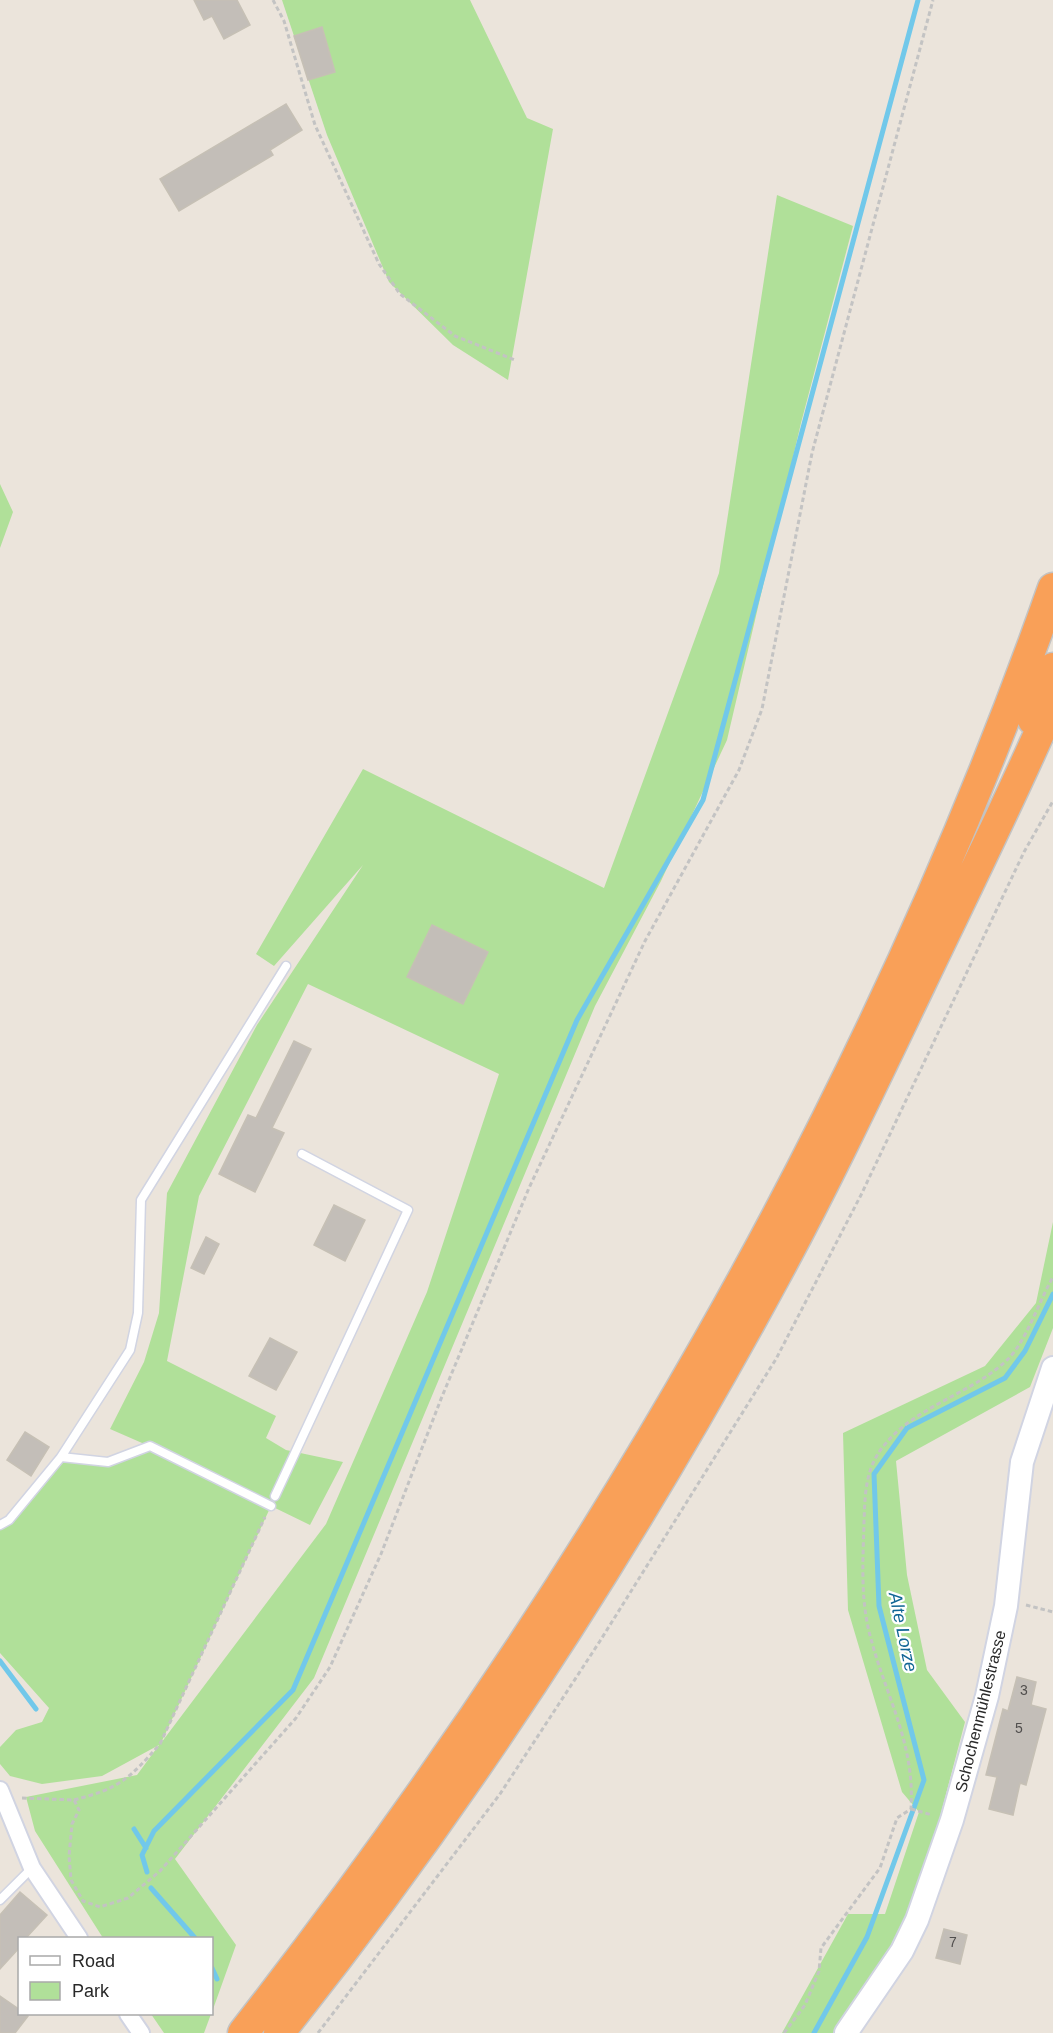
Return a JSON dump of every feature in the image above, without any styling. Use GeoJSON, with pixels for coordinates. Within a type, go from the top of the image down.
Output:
{"type":"FeatureCollection","features":[{"type":"Feature","properties":{"kind":"highway"},"geometry":{"type":"LineString","coordinates":[[243,2033],[401,1823],[505,1673],[596,1531],[691,1371],[778,1212],[892,979],[975,790],[1053,588]]}},
{"type":"Feature","properties":{"kind":"highway"},"geometry":{"type":"LineString","coordinates":[[920,985],[1005,790],[1053,668]]}},
{"type":"Feature","properties":{"kind":"highway"},"geometry":{"type":"LineString","coordinates":[[279,2033],[373,1910],[481,1760],[612,1559],[777,1274],[829,1174],[1053,702]]}},
{"type":"Feature","properties":{"kind":"street","name":"Schochenmühlestrasse"},"geometry":{"type":"LineString","coordinates":[[846,2033],[902,1951],[917,1920],[952,1820],[987,1696],[1006,1606],[1022,1462],[1053,1368]]}},
{"type":"Feature","properties":{"kind":"street"},"geometry":{"type":"LineString","coordinates":[[2,1794],[32,1868],[78,1937]]}},
{"type":"Feature","properties":{"kind":"street"},"geometry":{"type":"LineString","coordinates":[[129,2015],[141,2033]]}},
{"type":"Feature","properties":{"kind":"lane"},"geometry":{"type":"LineString","coordinates":[[0,1525],[9,1520],[61,1457],[130,1350],[138,1313],[141,1200],[286,966]]}},
{"type":"Feature","properties":{"kind":"lane"},"geometry":{"type":"LineString","coordinates":[[275,1496],[408,1210],[302,1154]]}},
{"type":"Feature","properties":{"kind":"lane"},"geometry":{"type":"LineString","coordinates":[[61,1457],[108,1461],[150,1446],[271,1506]]}},
{"type":"Feature","properties":{"kind":"lane"},"geometry":{"type":"LineString","coordinates":[[0,1900],[32,1868]]}},
{"type":"Feature","properties":{"kind":"path"},"geometry":{"type":"LineString","coordinates":[[273,0],[284,21],[315,125],[379,264],[400,294],[455,336],[515,360]]}},
{"type":"Feature","properties":{"kind":"path"},"geometry":{"type":"LineString","coordinates":[[74,1800],[79,1810],[71,1835],[71,1880],[83,1901],[100,1907],[128,1898],[160,1870],[296,1718],[330,1667],[381,1554],[441,1399],[529,1188],[645,941],[739,771],[762,710],[812,453],[933,0]]}},
{"type":"Feature","properties":{"kind":"path"},"geometry":{"type":"LineString","coordinates":[[911,1809],[913,1782],[909,1756],[871,1638],[864,1598],[866,1482],[881,1449],[898,1432],[918,1415],[992,1373],[1009,1359],[1022,1342],[1037,1305],[1053,1277]]}},
{"type":"Feature","properties":{"kind":"path"},"geometry":{"type":"LineString","coordinates":[[2,1794],[74,1800],[108,1791],[135,1772],[160,1744],[271,1506]]}},
{"type":"Feature","properties":{"kind":"path"},"geometry":{"type":"LineString","coordinates":[[1006,1606],[1024,1605],[1053,1612]]}},
{"type":"Feature","properties":{"kind":"path"},"geometry":{"type":"LineString","coordinates":[[911,1809],[916,1811]]}},
{"type":"Feature","properties":{"kind":"path"},"geometry":{"type":"LineString","coordinates":[[784,2033],[805,2005],[819,1971],[821,1948],[880,1868],[897,1818],[911,1809]]}},
{"type":"Feature","properties":{"kind":"green space"},"geometry":{"type":"Polygon","coordinates":[[[282,0],[470,0],[527,118],[553,129],[508,380],[453,345],[389,282],[327,135],[282,0]]]}},
{"type":"Feature","properties":{"kind":"green space"},"geometry":{"type":"Polygon","coordinates":[[[777,195],[853,226],[801,423],[727,740],[661,881],[595,1006],[314,1678],[175,1859],[236,1945],[213,2009],[213,1937],[102,1937],[35,1831],[26,1797],[137,1775],[159,1745],[102,1776],[42,1784],[10,1776],[0,1764],[0,1747],[16,1730],[42,1722],[49,1708],[0,1653],[0,1525],[61,1457],[108,1462],[149,1446],[110,1429],[144,1362],[159,1313],[167,1193],[257,1025],[363,865],[274,966],[256,954],[363,769],[604,888],[719,573],[777,195]],[[308,984],[199,1196],[167,1361],[276,1416],[266,1438],[286,1450],[343,1462],[310,1525],[271,1506],[161,1743],[326,1524],[427,1292],[499,1074],[308,984]]]}},
{"type":"Feature","properties":{"kind":"green space"},"geometry":{"type":"Polygon","coordinates":[[[0,484],[13,512],[0,548],[0,484]]]}},
{"type":"Feature","properties":{"kind":"green space"},"geometry":{"type":"Polygon","coordinates":[[[1053,1222],[1053,1328],[1030,1387],[896,1461],[907,1575],[927,1670],[965,1722],[921,1889],[844,2033],[782,2033],[848,1914],[885,1914],[919,1812],[902,1792],[848,1610],[843,1433],[985,1366],[1036,1303],[1053,1222]]]}},
{"type":"Feature","properties":{"kind":"green space"},"geometry":{"type":"Polygon","coordinates":[[[152,2015],[211,2015],[204,2033],[164,2033],[152,2015]]]}},
{"type":"Feature","properties":{"kind":"building"},"geometry":{"type":"Polygon","coordinates":[[[194,0],[237,0],[250,25],[224,39],[212,16],[204,20],[194,0]]]}},
{"type":"Feature","properties":{"kind":"building"},"geometry":{"type":"Polygon","coordinates":[[[322,27],[335,72],[308,80],[294,36],[322,27]]]}},
{"type":"Feature","properties":{"kind":"building"},"geometry":{"type":"Polygon","coordinates":[[[286,104],[302,130],[270,150],[273,155],[179,211],[160,179],[286,104]]]}},
{"type":"Feature","properties":{"kind":"building"},"geometry":{"type":"Polygon","coordinates":[[[432,925],[488,952],[463,1004],[407,977],[432,925]]]}},
{"type":"Feature","properties":{"kind":"building"},"geometry":{"type":"Polygon","coordinates":[[[294,1041],[311,1049],[272,1128],[284,1133],[255,1192],[219,1174],[248,1115],[256,1118],[294,1041]]]}},
{"type":"Feature","properties":{"kind":"building"},"geometry":{"type":"Polygon","coordinates":[[[334,1205],[365,1220],[345,1261],[314,1245],[334,1205]]]}},
{"type":"Feature","properties":{"kind":"building"},"geometry":{"type":"Polygon","coordinates":[[[206,1237],[219,1244],[204,1274],[191,1268],[206,1237]]]}},
{"type":"Feature","properties":{"kind":"building"},"geometry":{"type":"Polygon","coordinates":[[[270,1338],[297,1352],[276,1390],[249,1376],[270,1338]]]}},
{"type":"Feature","properties":{"kind":"building"},"geometry":{"type":"Polygon","coordinates":[[[25,1432],[49,1447],[31,1476],[7,1460],[25,1432]]]}},
{"type":"Feature","properties":{"kind":"building"},"geometry":{"type":"Polygon","coordinates":[[[1017,1677],[1036,1682],[1031,1705],[1046,1709],[1026,1785],[1020,1783],[1013,1815],[989,1809],[997,1777],[986,1775],[1003,1709],[1008,1711],[1017,1677]]]}},
{"type":"Feature","properties":{"kind":"building"},"geometry":{"type":"Polygon","coordinates":[[[20,1892],[47,1915],[27,1937],[18,1937],[18,1949],[0,1969],[0,1915],[20,1892]]]}},
{"type":"Feature","properties":{"kind":"building"},"geometry":{"type":"Polygon","coordinates":[[[944,1929],[967,1935],[960,1964],[936,1958],[944,1929]]]}},
{"type":"Feature","properties":{"kind":"building"},"geometry":{"type":"Polygon","coordinates":[[[0,1996],[18,2009],[18,2015],[28,2016],[15,2033],[0,2033],[0,1996]]]}},
{"type":"Feature","properties":{"kind":"waterway"},"geometry":{"type":"LineString","coordinates":[[147,1872],[142,1855],[154,1831],[293,1690],[577,1020],[703,800],[918,0]]}},
{"type":"Feature","properties":{"kind":"waterway","name":"Alte Lorze"},"geometry":{"type":"LineString","coordinates":[[814,2033],[867,1937],[924,1780],[879,1606],[874,1474],[907,1428],[1005,1378],[1025,1351],[1053,1294]]}},
{"type":"Feature","properties":{"kind":"waterway"},"geometry":{"type":"LineString","coordinates":[[0,1661],[36,1709]]}},
{"type":"Feature","properties":{"kind":"waterway"},"geometry":{"type":"LineString","coordinates":[[134,1829],[146,1848]]}},
{"type":"Feature","properties":{"kind":"waterway"},"geometry":{"type":"LineString","coordinates":[[151,1888],[194,1937]]}},
{"type":"Feature","properties":{"kind":"waterway"},"geometry":{"type":"LineString","coordinates":[[213,1970],[217,1979]]}}]}
